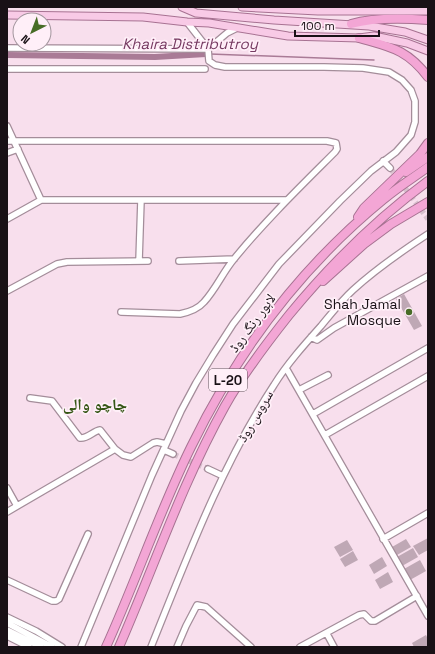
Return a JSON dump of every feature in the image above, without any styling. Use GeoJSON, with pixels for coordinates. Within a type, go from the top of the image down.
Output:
{"type":"FeatureCollection","features":[{"type":"Feature","properties":{"kind":"highway"},"geometry":{"type":"LineString","coordinates":[[351,24],[363,20],[428,20]]}},
{"type":"Feature","properties":{"kind":"highway"},"geometry":{"type":"LineString","coordinates":[[369,26],[396,23],[428,25]]}},
{"type":"Feature","properties":{"kind":"highway"},"geometry":{"type":"LineString","coordinates":[[359,38],[384,44],[400,52],[417,64],[428,77]]}},
{"type":"Feature","properties":{"kind":"highway"},"geometry":{"type":"LineString","coordinates":[[354,225],[364,208],[420,154],[428,143]]}},
{"type":"Feature","properties":{"kind":"highway"},"geometry":{"type":"LineString","coordinates":[[397,177],[428,157]]}},
{"type":"Feature","properties":{"kind":"highway","name":"لاہور رنگ روڈ"},"geometry":{"type":"LineString","coordinates":[[106,647],[121,615],[169,494],[190,448],[223,387],[263,327],[307,273],[354,225],[385,198],[428,167]]}},
{"type":"Feature","properties":{"kind":"highway","name":"لاہور رنگ روڈ"},"geometry":{"type":"LineString","coordinates":[[119,647],[181,495],[220,416],[253,362],[305,295],[330,267],[399,202],[428,181]]}},
{"type":"Feature","properties":{"kind":"highway"},"geometry":{"type":"LineString","coordinates":[[305,295],[332,274],[364,244],[391,224],[428,202]]}},
{"type":"Feature","properties":{"kind":"main road"},"geometry":{"type":"LineString","coordinates":[[182,7],[274,20],[369,26],[405,32],[428,40]]}},
{"type":"Feature","properties":{"kind":"main road"},"geometry":{"type":"LineString","coordinates":[[242,7],[318,11],[428,11]]}},
{"type":"Feature","properties":{"kind":"main road"},"geometry":{"type":"LineString","coordinates":[[7,15],[144,17],[209,23],[288,36],[359,38],[374,36],[394,40],[428,51]]}},
{"type":"Feature","properties":{"kind":"street"},"geometry":{"type":"LineString","coordinates":[[82,647],[165,447],[196,383],[233,324],[279,264],[340,201],[383,161],[396,152],[411,135],[416,122],[415,101],[411,90],[402,80],[389,72],[363,68],[225,67],[215,65],[209,61],[208,51],[187,22]]}},
{"type":"Feature","properties":{"kind":"street"},"geometry":{"type":"LineString","coordinates":[[7,48],[208,51],[226,33],[237,28]]}},
{"type":"Feature","properties":{"kind":"street"},"geometry":{"type":"LineString","coordinates":[[7,69],[205,70]]}},
{"type":"Feature","properties":{"kind":"street"},"geometry":{"type":"LineString","coordinates":[[7,126],[41,200]]}},
{"type":"Feature","properties":{"kind":"street"},"geometry":{"type":"LineString","coordinates":[[7,141],[271,140],[327,141],[336,143],[337,148],[335,152],[286,200],[234,259],[205,302],[190,312],[180,314],[120,312]]}},
{"type":"Feature","properties":{"kind":"street"},"geometry":{"type":"LineString","coordinates":[[7,153],[18,149]]}},
{"type":"Feature","properties":{"kind":"street"},"geometry":{"type":"LineString","coordinates":[[383,161],[390,168]]}},
{"type":"Feature","properties":{"kind":"street"},"geometry":{"type":"LineString","coordinates":[[7,219],[41,200],[286,200]]}},
{"type":"Feature","properties":{"kind":"street"},"geometry":{"type":"LineString","coordinates":[[139,261],[141,200]]}},
{"type":"Feature","properties":{"kind":"street","name":"سروس روڈ"},"geometry":{"type":"LineString","coordinates":[[151,647],[200,525],[223,476],[250,424],[274,385],[286,368],[340,304],[363,282],[401,252],[428,234]]}},
{"type":"Feature","properties":{"kind":"street"},"geometry":{"type":"LineString","coordinates":[[179,261],[234,259]]}},
{"type":"Feature","properties":{"kind":"street"},"geometry":{"type":"LineString","coordinates":[[7,291],[58,264],[67,262],[148,261]]}},
{"type":"Feature","properties":{"kind":"street"},"geometry":{"type":"LineString","coordinates":[[311,338],[318,340],[334,328],[428,276]]}},
{"type":"Feature","properties":{"kind":"street"},"geometry":{"type":"LineString","coordinates":[[313,414],[428,348]]}},
{"type":"Feature","properties":{"kind":"street"},"geometry":{"type":"LineString","coordinates":[[286,368],[300,390],[428,616]]}},
{"type":"Feature","properties":{"kind":"street"},"geometry":{"type":"LineString","coordinates":[[300,390],[328,375]]}},
{"type":"Feature","properties":{"kind":"street"},"geometry":{"type":"LineString","coordinates":[[325,436],[428,376]]}},
{"type":"Feature","properties":{"kind":"street"},"geometry":{"type":"LineString","coordinates":[[30,398],[52,401],[80,438],[100,430],[115,449],[123,455],[131,457],[157,442],[173,454]]}},
{"type":"Feature","properties":{"kind":"street"},"geometry":{"type":"LineString","coordinates":[[7,512],[115,449]]}},
{"type":"Feature","properties":{"kind":"street"},"geometry":{"type":"LineString","coordinates":[[208,469],[223,476]]}},
{"type":"Feature","properties":{"kind":"street"},"geometry":{"type":"LineString","coordinates":[[7,488],[17,506]]}},
{"type":"Feature","properties":{"kind":"street"},"geometry":{"type":"LineString","coordinates":[[383,538],[428,513]]}},
{"type":"Feature","properties":{"kind":"street"},"geometry":{"type":"LineString","coordinates":[[7,580],[52,601],[56,601],[59,598],[88,534]]}},
{"type":"Feature","properties":{"kind":"street"},"geometry":{"type":"LineString","coordinates":[[300,647],[327,634],[360,615],[364,614],[371,621],[375,621],[417,596]]}},
{"type":"Feature","properties":{"kind":"street"},"geometry":{"type":"LineString","coordinates":[[183,647],[178,645],[197,605],[206,607],[251,647]]}},
{"type":"Feature","properties":{"kind":"street"},"geometry":{"type":"LineString","coordinates":[[7,617],[36,631],[62,647]]}},
{"type":"Feature","properties":{"kind":"street"},"geometry":{"type":"LineString","coordinates":[[7,623],[52,647]]}},
{"type":"Feature","properties":{"kind":"street"},"geometry":{"type":"LineString","coordinates":[[7,630],[41,647]]}},
{"type":"Feature","properties":{"kind":"street"},"geometry":{"type":"LineString","coordinates":[[327,634],[334,647]]}},
{"type":"Feature","properties":{"kind":"street"},"geometry":{"type":"LineString","coordinates":[[7,636],[30,647]]}},
{"type":"Feature","properties":{"kind":"building","name":"Shah Jamal Mosque"},"geometry":{"type":"Polygon","coordinates":[[[404,294],[422,326],[414,330],[396,299],[404,294]]]}},
{"type":"Feature","properties":{"kind":"building"},"geometry":{"type":"Polygon","coordinates":[[[428,538],[428,550],[419,555],[413,546],[428,538]]]}},
{"type":"Feature","properties":{"kind":"building"},"geometry":{"type":"Polygon","coordinates":[[[406,539],[411,547],[397,555],[392,547],[406,539]]]}},
{"type":"Feature","properties":{"kind":"building"},"geometry":{"type":"Polygon","coordinates":[[[347,540],[353,550],[340,557],[334,547],[347,540]]]}},
{"type":"Feature","properties":{"kind":"building"},"geometry":{"type":"Polygon","coordinates":[[[413,548],[418,557],[402,566],[397,557],[413,548]]]}},
{"type":"Feature","properties":{"kind":"building"},"geometry":{"type":"Polygon","coordinates":[[[353,551],[358,560],[345,567],[340,559],[353,551]]]}},
{"type":"Feature","properties":{"kind":"building"},"geometry":{"type":"Polygon","coordinates":[[[382,557],[387,566],[374,574],[369,565],[382,557]]]}},
{"type":"Feature","properties":{"kind":"building"},"geometry":{"type":"Polygon","coordinates":[[[420,560],[426,571],[410,580],[404,569],[420,560]]]}},
{"type":"Feature","properties":{"kind":"building"},"geometry":{"type":"Polygon","coordinates":[[[388,572],[393,582],[380,589],[375,580],[388,572]]]}},
{"type":"Feature","properties":{"kind":"building"},"geometry":{"type":"Polygon","coordinates":[[[426,635],[428,639],[428,647],[414,647],[412,643],[426,635]]]}},
{"type":"Feature","properties":{"kind":"waterway","name":"Khaira Distributroy"},"geometry":{"type":"LineString","coordinates":[[7,55],[155,57],[206,54]]}},
{"type":"Feature","properties":{"kind":"waterway","name":"Khaira Distributroy"},"geometry":{"type":"LineString","coordinates":[[210,54],[374,60]]}},
{"type":"Feature","properties":{"kind":"tunnel"},"geometry":{"type":"LineString","coordinates":[[390,168],[428,219]]}},
{"type":"Feature","properties":{"kind":"tunnel"},"geometry":{"type":"LineString","coordinates":[[173,454],[208,469]]}},
{"type":"Feature","properties":{"kind":"place","name":"Shah Jamal Mosque"},"geometry":{"type":"Point","coordinates":[409,312]}},
{"type":"Feature","properties":{"kind":"district","name":"چاچو والی"},"geometry":{"type":"Point","coordinates":[95,404]}}]}
